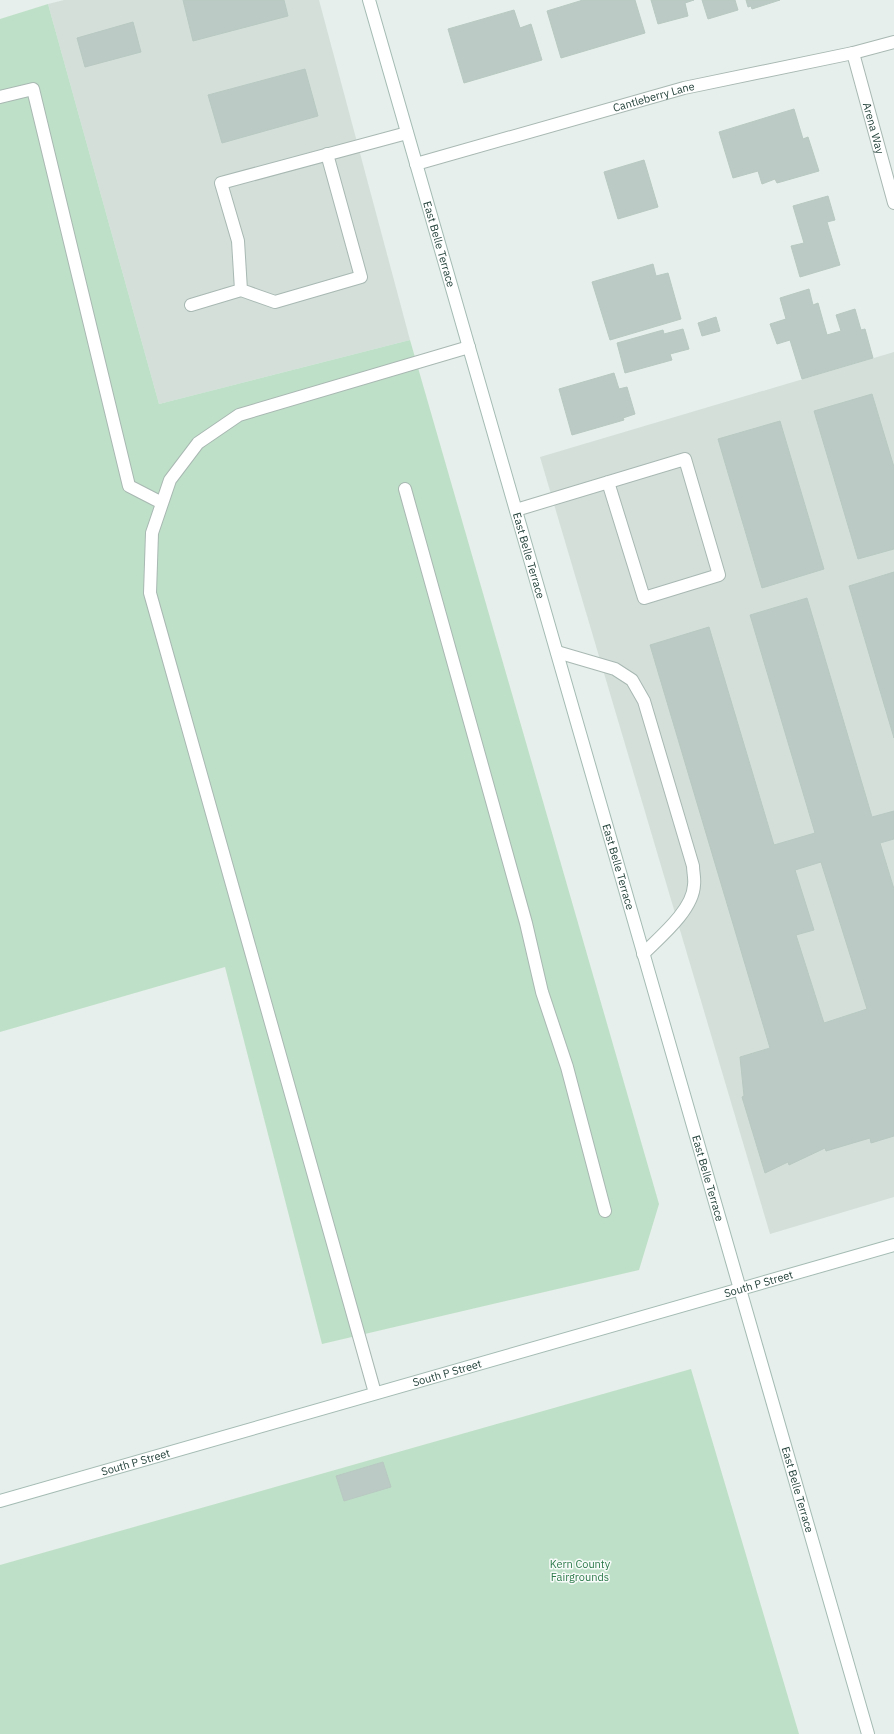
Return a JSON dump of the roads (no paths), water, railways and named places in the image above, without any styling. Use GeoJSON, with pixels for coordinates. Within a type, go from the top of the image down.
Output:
{"type":"FeatureCollection","features":[{"type":"Feature","properties":{"kind":"street","name":"East Belle Terrace"},"geometry":{"type":"LineString","coordinates":[[369,0],[868,1734]]}},
{"type":"Feature","properties":{"kind":"street","name":"Cantleberry Lane"},"geometry":{"type":"LineString","coordinates":[[416,164],[684,88],[853,53],[894,42]]}},
{"type":"Feature","properties":{"kind":"street","name":"Arena Way"},"geometry":{"type":"LineString","coordinates":[[853,53],[894,203]]}},
{"type":"Feature","properties":{"kind":"street"},"geometry":{"type":"LineString","coordinates":[[0,97],[33,88],[129,486],[162,503]]}},
{"type":"Feature","properties":{"kind":"street"},"geometry":{"type":"LineString","coordinates":[[242,290],[238,241],[222,183],[407,132]]}},
{"type":"Feature","properties":{"kind":"street"},"geometry":{"type":"LineString","coordinates":[[191,305],[242,290],[275,302],[361,277],[327,154]]}},
{"type":"Feature","properties":{"kind":"street"},"geometry":{"type":"LineString","coordinates":[[375,1393],[150,593],[152,533],[170,480],[198,443],[239,415],[469,347]]}},
{"type":"Feature","properties":{"kind":"street"},"geometry":{"type":"LineString","coordinates":[[516,510],[608,482],[685,459],[719,575],[644,598],[608,482]]}},
{"type":"Feature","properties":{"kind":"street"},"geometry":{"type":"LineString","coordinates":[[405,489],[526,923],[542,992],[567,1068],[605,1211]]}},
{"type":"Feature","properties":{"kind":"street"},"geometry":{"type":"LineString","coordinates":[[557,652],[615,669],[632,680],[644,701],[693,866],[694,886],[689,902],[680,916],[643,954]]}},
{"type":"Feature","properties":{"kind":"street","name":"South P Street"},"geometry":{"type":"LineString","coordinates":[[0,1501],[894,1245]]}},
{"type":"Feature","properties":{"kind":"park label","name":"Kern County Fairgrounds"},"geometry":{"type":"Point","coordinates":[580,1570]}}]}
